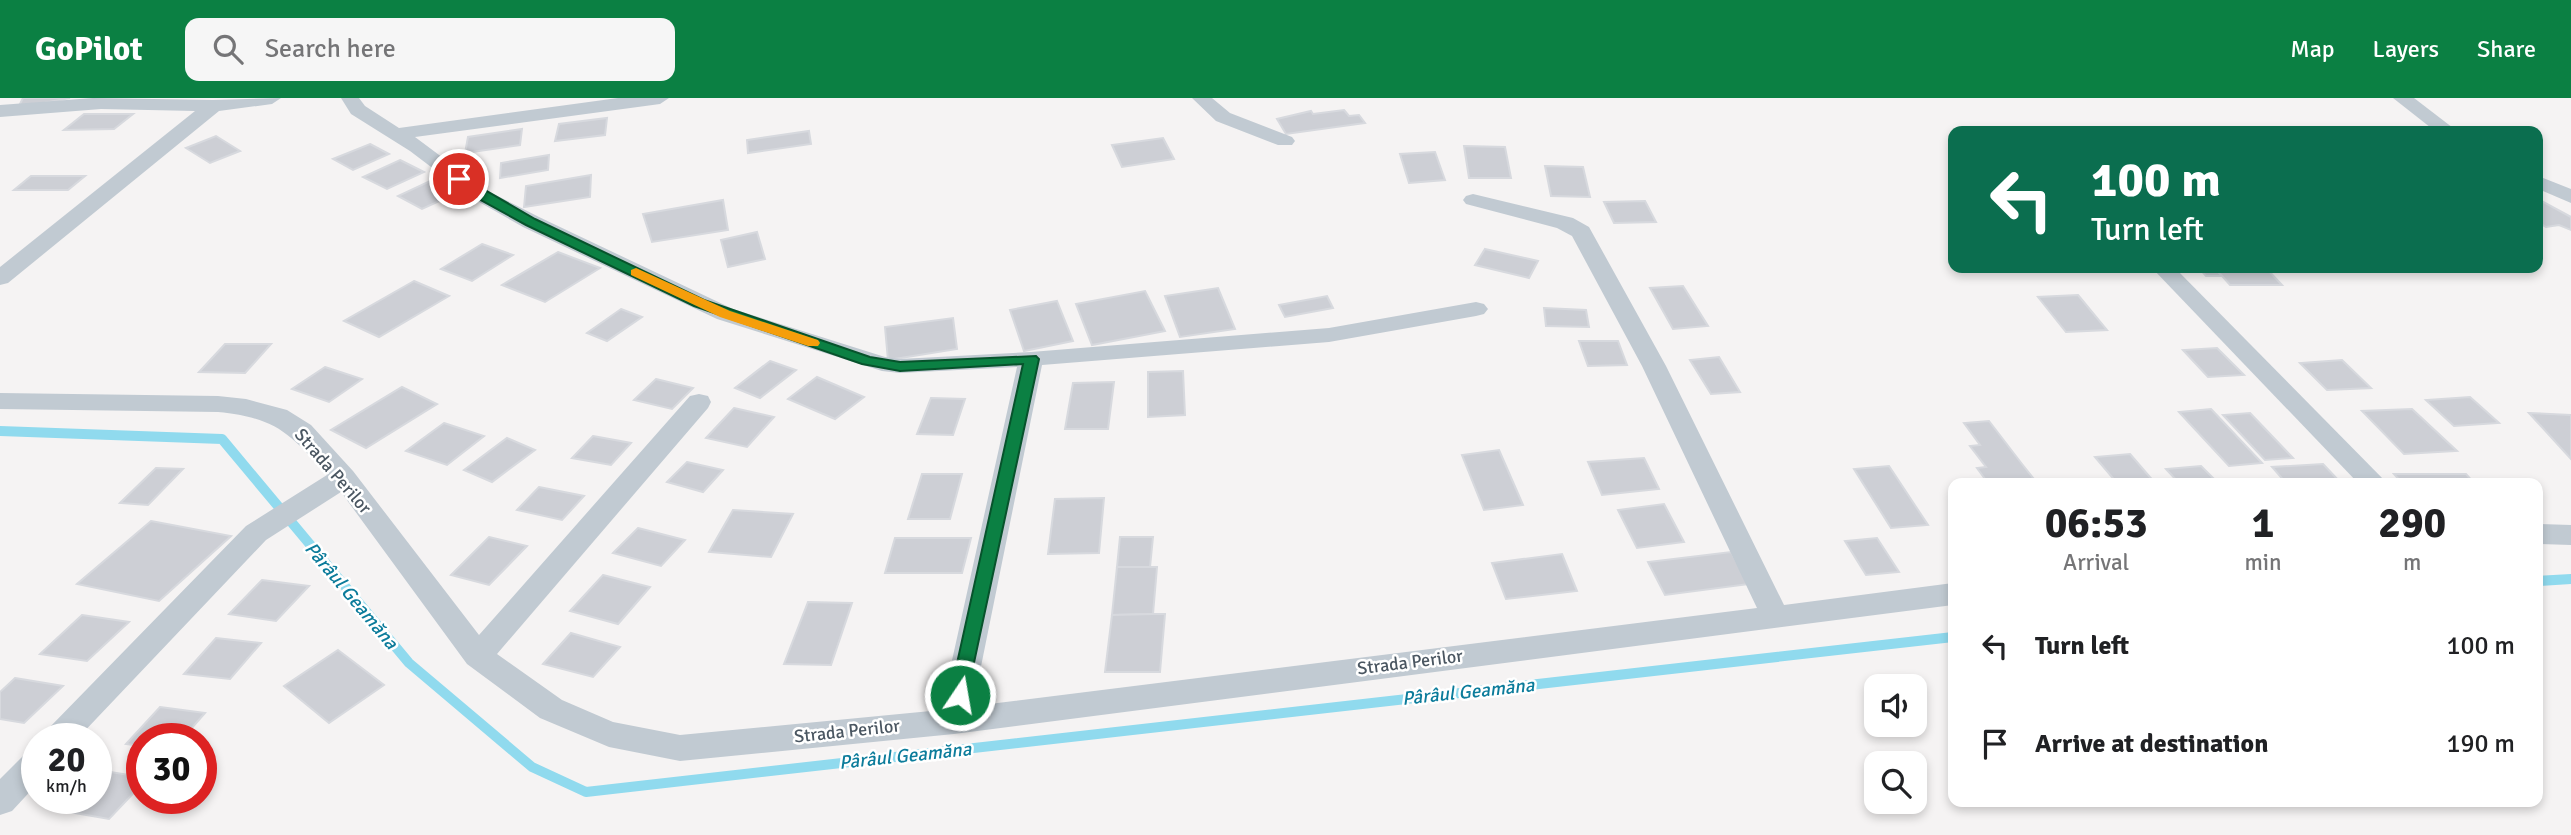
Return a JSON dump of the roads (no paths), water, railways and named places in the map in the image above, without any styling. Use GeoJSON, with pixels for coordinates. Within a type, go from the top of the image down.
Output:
{"type":"FeatureCollection","features":[{"type":"Feature","properties":{"kind":"street"},"geometry":{"type":"LineString","coordinates":[[0,111],[102,101],[213,106],[272,98]]}},
{"type":"Feature","properties":{"kind":"street"},"geometry":{"type":"LineString","coordinates":[[350,98],[358,110],[480,194],[531,222],[725,314],[882,365],[1031,359],[1329,335],[1476,309]]}},
{"type":"Feature","properties":{"kind":"street"},"geometry":{"type":"LineString","coordinates":[[395,134],[660,98]]}},
{"type":"Feature","properties":{"kind":"street"},"geometry":{"type":"LineString","coordinates":[[1201,98],[1223,117],[1284,141]]}},
{"type":"Feature","properties":{"kind":"street"},"geometry":{"type":"LineString","coordinates":[[2402,98],[2440,126]]}},
{"type":"Feature","properties":{"kind":"street"},"geometry":{"type":"LineString","coordinates":[[0,278],[213,106]]}},
{"type":"Feature","properties":{"kind":"street"},"geometry":{"type":"LineString","coordinates":[[2543,183],[2571,197]]}},
{"type":"Feature","properties":{"kind":"street"},"geometry":{"type":"LineString","coordinates":[[1473,201],[1565,223],[1581,232],[1654,366],[1775,615]]}},
{"type":"Feature","properties":{"kind":"street"},"geometry":{"type":"LineString","coordinates":[[2168,273],[2369,478]]}},
{"type":"Feature","properties":{"kind":"street"},"geometry":{"type":"LineString","coordinates":[[954,720],[1031,359]]}},
{"type":"Feature","properties":{"kind":"street","name":"Strada Perilor"},"geometry":{"type":"LineString","coordinates":[[0,401],[218,404],[278,415],[302,431],[344,477],[478,656],[551,709],[609,734],[680,748],[954,720],[1948,595]]}},
{"type":"Feature","properties":{"kind":"street"},"geometry":{"type":"LineString","coordinates":[[478,656],[699,402]]}},
{"type":"Feature","properties":{"kind":"street"},"geometry":{"type":"LineString","coordinates":[[74,723],[256,533],[344,477]]}},
{"type":"Feature","properties":{"kind":"street"},"geometry":{"type":"LineString","coordinates":[[2543,534],[2571,535]]}},
{"type":"Feature","properties":{"kind":"street"},"geometry":{"type":"LineString","coordinates":[[0,801],[21,779]]}},
{"type":"Feature","properties":{"kind":"waterway","name":"Pârâul Geamăna"},"geometry":{"type":"LineString","coordinates":[[0,431],[222,439],[409,663],[532,767],[586,792],[1948,638]]}},
{"type":"Feature","properties":{"kind":"waterway","name":"Pârâul Geamăna"},"geometry":{"type":"LineString","coordinates":[[2543,581],[2571,579]]}}]}
